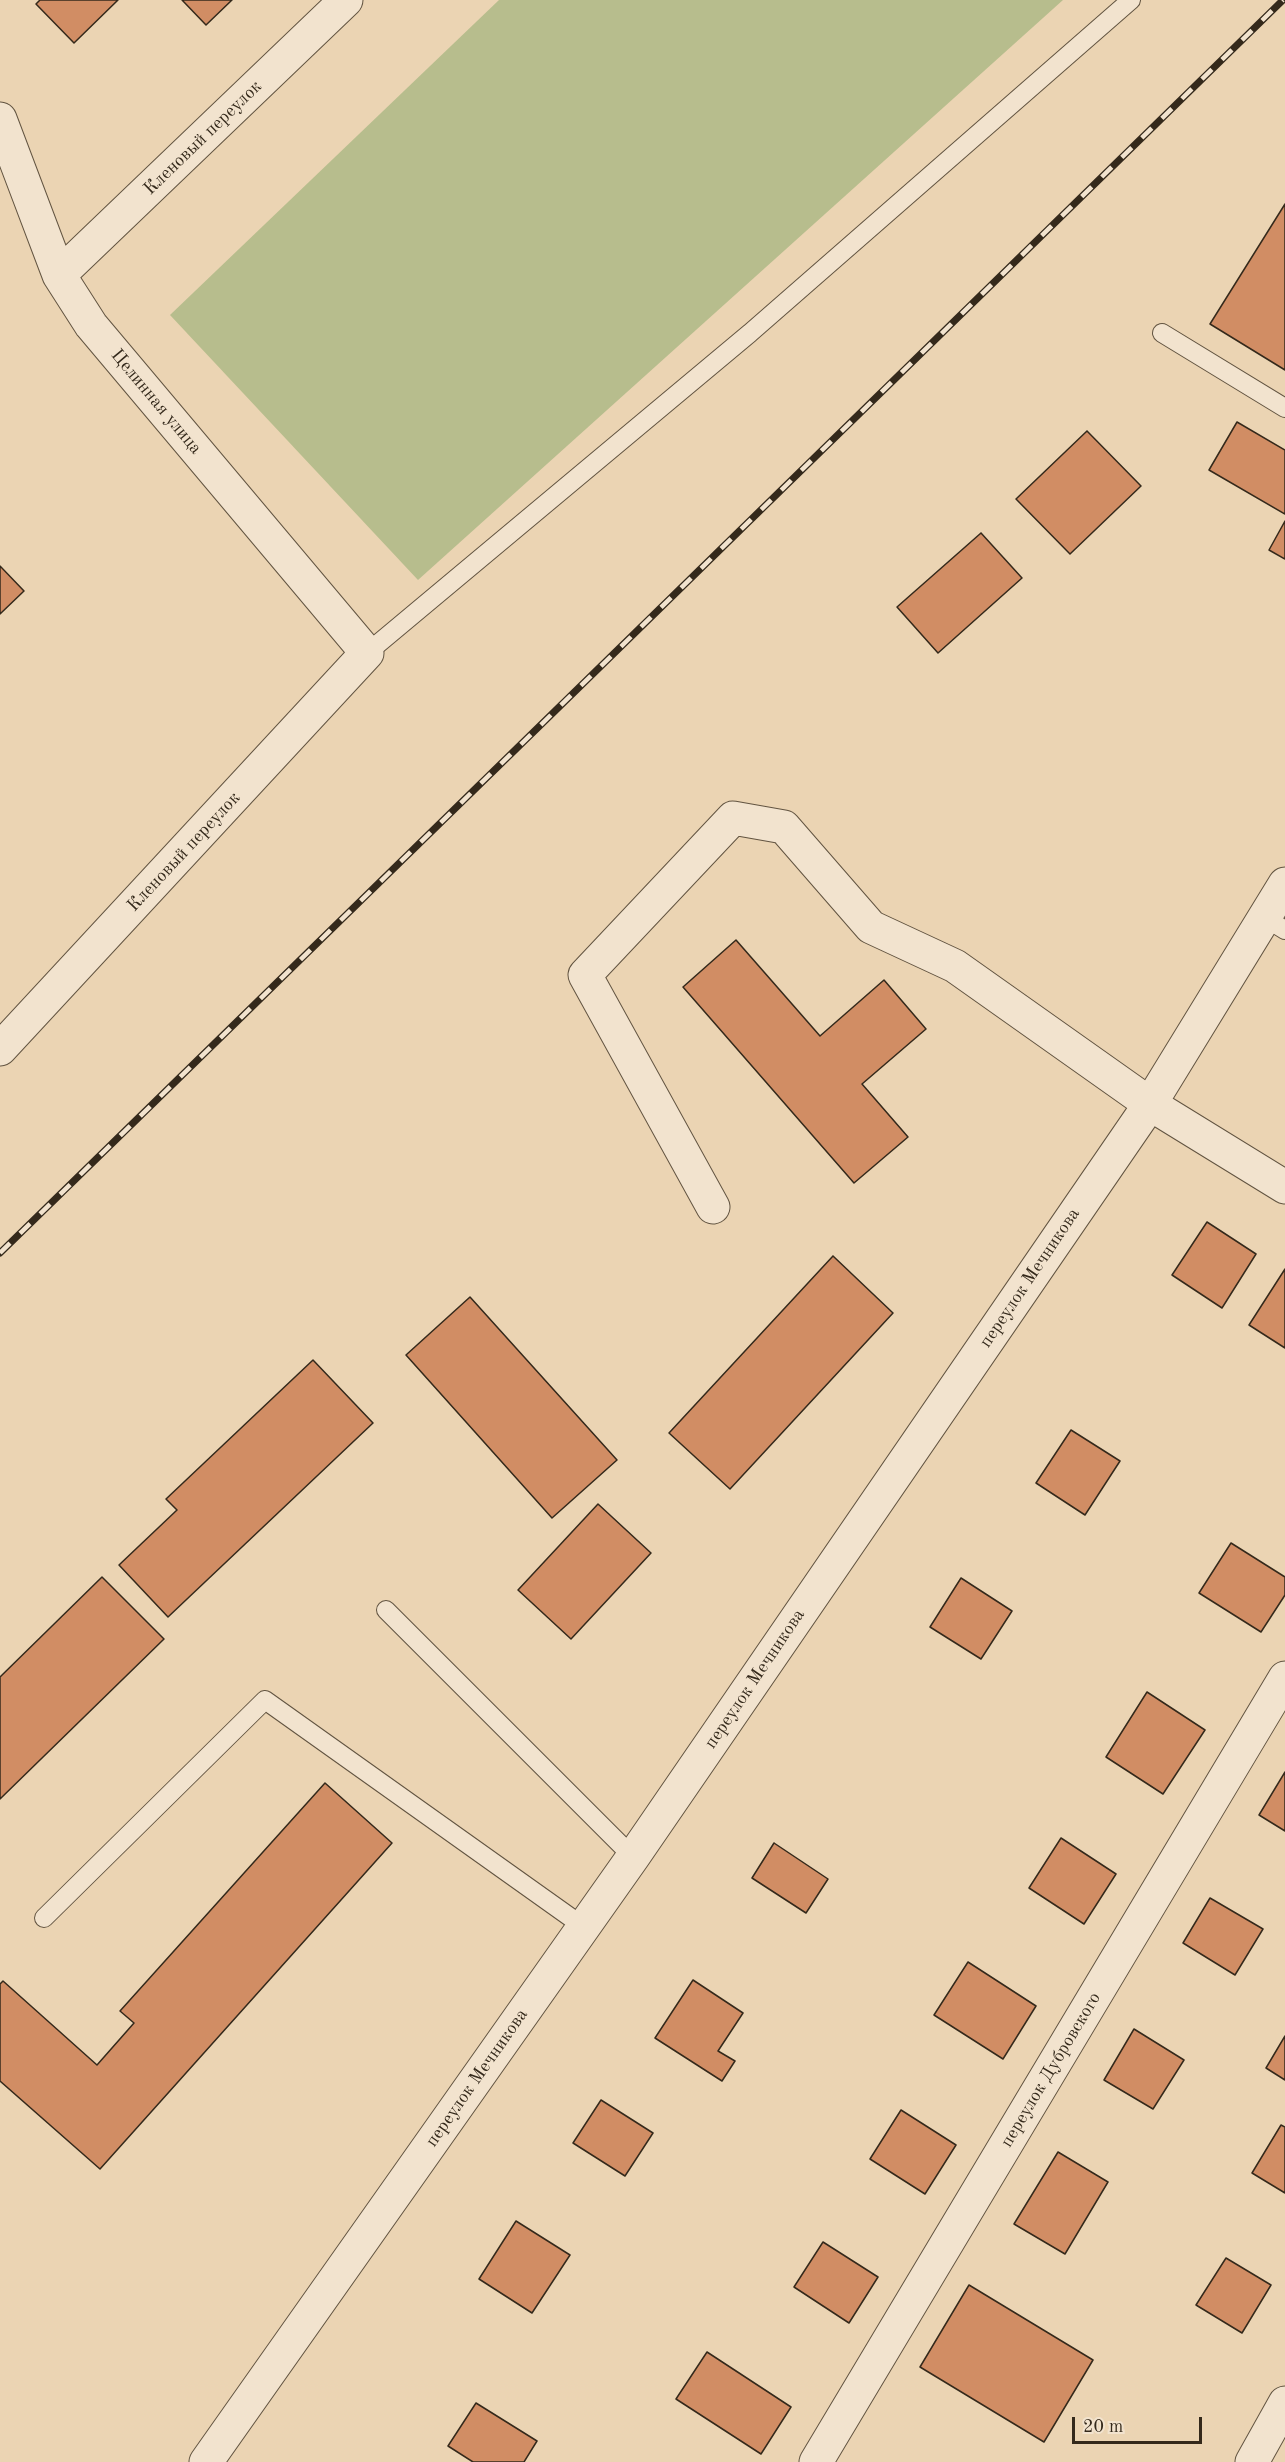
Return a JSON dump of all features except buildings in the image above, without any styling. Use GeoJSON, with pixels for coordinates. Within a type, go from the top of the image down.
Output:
{"type":"FeatureCollection","features":[{"type":"Feature","properties":{"kind":"street","name":"Кленовый переулок"},"geometry":{"type":"LineString","coordinates":[[59,275],[346,0]]}},
{"type":"Feature","properties":{"kind":"street","name":"Целинная улица"},"geometry":{"type":"LineString","coordinates":[[0,118],[59,275],[91,325],[368,653]]}},
{"type":"Feature","properties":{"kind":"street","name":"Кленовый переулок"},"geometry":{"type":"LineString","coordinates":[[0,1050],[368,653]]}},
{"type":"Feature","properties":{"kind":"street"},"geometry":{"type":"LineString","coordinates":[[713,1207],[585,975],[733,818],[784,827],[871,927],[955,966],[1150,1104],[1285,1187]]}},
{"type":"Feature","properties":{"kind":"street","name":"переулок Мечникова"},"geometry":{"type":"LineString","coordinates":[[206,2462],[633,1857],[1275,924],[1285,884]]}},
{"type":"Feature","properties":{"kind":"street","name":"переулок Дубровского"},"geometry":{"type":"LineString","coordinates":[[816,2462],[1285,1678]]}},
{"type":"Feature","properties":{"kind":"street"},"geometry":{"type":"LineString","coordinates":[[1252,2462],[1285,2403]]}},
{"type":"Feature","properties":{"kind":"lane"},"geometry":{"type":"LineString","coordinates":[[368,653],[750,333],[1131,0]]}},
{"type":"Feature","properties":{"kind":"lane"},"geometry":{"type":"LineString","coordinates":[[1162,333],[1285,408]]}},
{"type":"Feature","properties":{"kind":"lane"},"geometry":{"type":"LineString","coordinates":[[387,1610],[633,1857]]}},
{"type":"Feature","properties":{"kind":"lane"},"geometry":{"type":"LineString","coordinates":[[44,1918],[265,1700],[584,1927]]}},
{"type":"Feature","properties":{"kind":"green space"},"geometry":{"type":"Polygon","coordinates":[[[499,0],[1063,0],[418,580],[170,315],[499,0]]]}},
{"type":"Feature","properties":{"kind":"railway"},"geometry":{"type":"LineString","coordinates":[[0,1253],[1283,0]]}}]}
